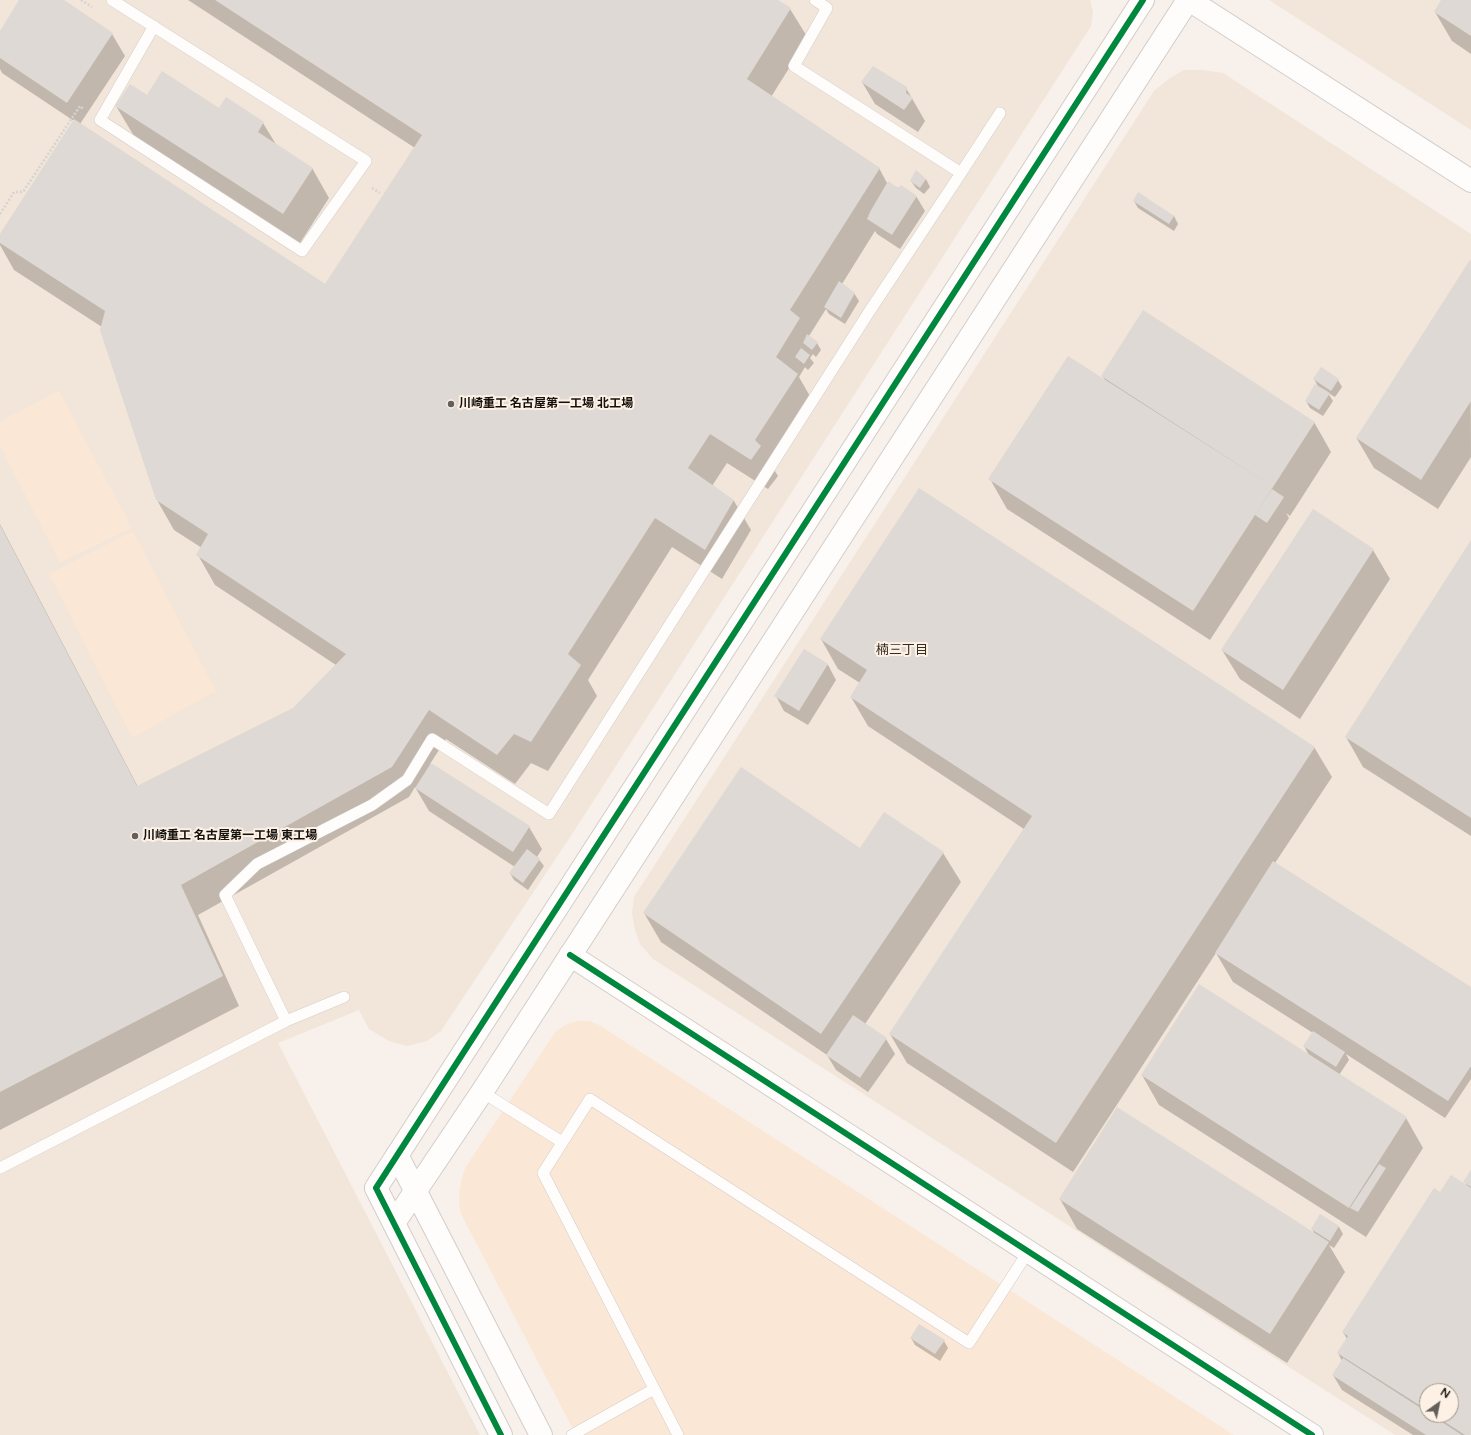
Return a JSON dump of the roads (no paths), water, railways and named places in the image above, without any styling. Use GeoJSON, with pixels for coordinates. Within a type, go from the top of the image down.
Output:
{"type":"FeatureCollection","features":[{"type":"Feature","properties":{"kind":"street"},"geometry":{"type":"LineString","coordinates":[[501,1435],[376,1188],[1143,0]]}},
{"type":"Feature","properties":{"kind":"street"},"geometry":{"type":"LineString","coordinates":[[394,1224],[482,1092],[1188,0],[1471,181]]}},
{"type":"Feature","properties":{"kind":"street"},"geometry":{"type":"LineString","coordinates":[[570,955],[1312,1435]]}},
{"type":"Feature","properties":{"kind":"street"},"geometry":{"type":"LineString","coordinates":[[397,1155],[541,1435]]}},
{"type":"Feature","properties":{"kind":"lane"},"geometry":{"type":"LineString","coordinates":[[112,0],[154,26],[366,161],[302,251],[100,120],[154,26]]}},
{"type":"Feature","properties":{"kind":"lane"},"geometry":{"type":"LineString","coordinates":[[815,0],[827,8],[794,66],[961,173]]}},
{"type":"Feature","properties":{"kind":"lane"},"geometry":{"type":"LineString","coordinates":[[286,1021],[225,895],[257,864],[372,805],[407,780],[432,739],[549,814],[869,312],[1000,114]]}},
{"type":"Feature","properties":{"kind":"lane"},"geometry":{"type":"LineString","coordinates":[[0,1168],[286,1021],[344,997]]}},
{"type":"Feature","properties":{"kind":"lane"},"geometry":{"type":"LineString","coordinates":[[482,1092],[562,1142]]}},
{"type":"Feature","properties":{"kind":"lane"},"geometry":{"type":"LineString","coordinates":[[678,1435],[543,1173],[590,1099],[969,1343],[1028,1252]]}},
{"type":"Feature","properties":{"kind":"lane"},"geometry":{"type":"LineString","coordinates":[[572,1435],[654,1389]]}},
{"type":"Feature","properties":{"kind":"place","name":"川崎重工 名古屋第一工場 北工場"},"geometry":{"type":"Point","coordinates":[451,404]}},
{"type":"Feature","properties":{"kind":"place","name":"川崎重工 名古屋第一工場 東工場"},"geometry":{"type":"Point","coordinates":[135,836]}},
{"type":"Feature","properties":{"kind":"district","name":"楠三丁目"},"geometry":{"type":"Point","coordinates":[902,651]}}]}
